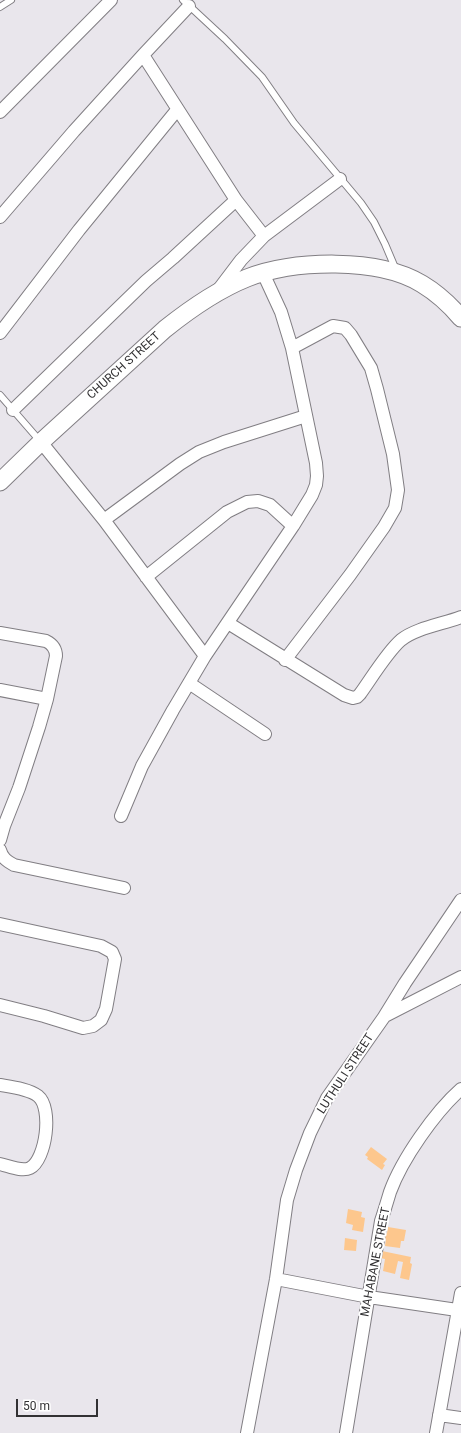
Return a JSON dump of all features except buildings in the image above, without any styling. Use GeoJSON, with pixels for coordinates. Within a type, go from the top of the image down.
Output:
{"type":"FeatureCollection","features":[{"type":"Feature","properties":{"kind":"street"},"geometry":{"type":"LineString","coordinates":[[0,112],[111,0]]}},
{"type":"Feature","properties":{"kind":"street"},"geometry":{"type":"LineString","coordinates":[[0,216],[143,55],[186,3]]}},
{"type":"Feature","properties":{"kind":"street"},"geometry":{"type":"LineString","coordinates":[[143,55],[236,200],[264,236]]}},
{"type":"Feature","properties":{"kind":"street"},"geometry":{"type":"LineString","coordinates":[[0,333],[79,230],[177,110]]}},
{"type":"Feature","properties":{"kind":"street"},"geometry":{"type":"LineString","coordinates":[[214,295],[241,260],[264,236],[340,179]]}},
{"type":"Feature","properties":{"kind":"street"},"geometry":{"type":"LineString","coordinates":[[13,410],[134,292],[236,200]]}},
{"type":"Feature","properties":{"kind":"street","name":"CHURCH STREET"},"geometry":{"type":"LineString","coordinates":[[0,482],[164,329],[184,313],[247,278],[282,268],[332,265],[370,266],[397,272],[422,284],[438,296],[461,318]]}},
{"type":"Feature","properties":{"kind":"street"},"geometry":{"type":"LineString","coordinates":[[121,816],[142,766],[157,736],[205,656],[293,526],[316,486],[316,463],[292,348],[281,312],[263,273]]}},
{"type":"Feature","properties":{"kind":"street"},"geometry":{"type":"LineString","coordinates":[[285,660],[350,575],[384,527],[395,508],[398,490],[393,454],[378,389],[368,363],[351,335],[345,328],[333,326],[292,348]]}},
{"type":"Feature","properties":{"kind":"street"},"geometry":{"type":"LineString","coordinates":[[104,520],[180,464],[199,452],[224,442],[306,416]]}},
{"type":"Feature","properties":{"kind":"street"},"geometry":{"type":"LineString","coordinates":[[42,442],[104,520],[205,656]]}},
{"type":"Feature","properties":{"kind":"street"},"geometry":{"type":"LineString","coordinates":[[146,577],[227,512],[247,502],[258,501],[270,505],[293,526]]}},
{"type":"Feature","properties":{"kind":"street"},"geometry":{"type":"LineString","coordinates":[[228,623],[285,660],[344,695],[353,698],[360,694],[391,650],[400,640],[419,631],[461,617]]}},
{"type":"Feature","properties":{"kind":"street"},"geometry":{"type":"LineString","coordinates":[[0,632],[46,641],[55,649],[56,661],[47,698],[22,782],[4,826],[0,840]]}},
{"type":"Feature","properties":{"kind":"street"},"geometry":{"type":"LineString","coordinates":[[189,683],[265,734]]}},
{"type":"Feature","properties":{"kind":"street"},"geometry":{"type":"LineString","coordinates":[[0,690],[47,698]]}},
{"type":"Feature","properties":{"kind":"street"},"geometry":{"type":"LineString","coordinates":[[0,850],[1,856],[14,865],[124,888]]}},
{"type":"Feature","properties":{"kind":"street","name":"LUTHULI STREET"},"geometry":{"type":"LineString","coordinates":[[247,1433],[276,1279],[287,1200],[296,1170],[310,1133],[328,1098],[384,1017],[461,900]]}},
{"type":"Feature","properties":{"kind":"street"},"geometry":{"type":"LineString","coordinates":[[0,924],[101,946],[112,952],[115,959],[106,1009],[101,1020],[93,1026],[83,1028],[0,1005]]}},
{"type":"Feature","properties":{"kind":"street"},"geometry":{"type":"LineString","coordinates":[[384,1017],[461,977]]}},
{"type":"Feature","properties":{"kind":"street"},"geometry":{"type":"LineString","coordinates":[[0,1085],[30,1092],[38,1096],[41,1099],[45,1109],[47,1124],[40,1156],[34,1165],[25,1170],[0,1164]]}},
{"type":"Feature","properties":{"kind":"street","name":"MAHABANE STREET"},"geometry":{"type":"LineString","coordinates":[[346,1433],[381,1221],[390,1191],[406,1160],[439,1111],[461,1089]]}},
{"type":"Feature","properties":{"kind":"street"},"geometry":{"type":"LineString","coordinates":[[276,1279],[369,1297],[457,1310]]}},
{"type":"Feature","properties":{"kind":"street"},"geometry":{"type":"LineString","coordinates":[[436,1433],[458,1327],[457,1310],[461,1293]]}},
{"type":"Feature","properties":{"kind":"street"},"geometry":{"type":"LineString","coordinates":[[439,1415],[461,1418]]}},
{"type":"Feature","properties":{"kind":"lane"},"geometry":{"type":"LineString","coordinates":[[0,7],[11,0]]}},
{"type":"Feature","properties":{"kind":"lane"},"geometry":{"type":"LineString","coordinates":[[186,3],[226,38],[262,77],[294,123],[361,203],[374,222],[397,272]]}},
{"type":"Feature","properties":{"kind":"lane"},"geometry":{"type":"LineString","coordinates":[[0,395],[42,442]]}}]}
